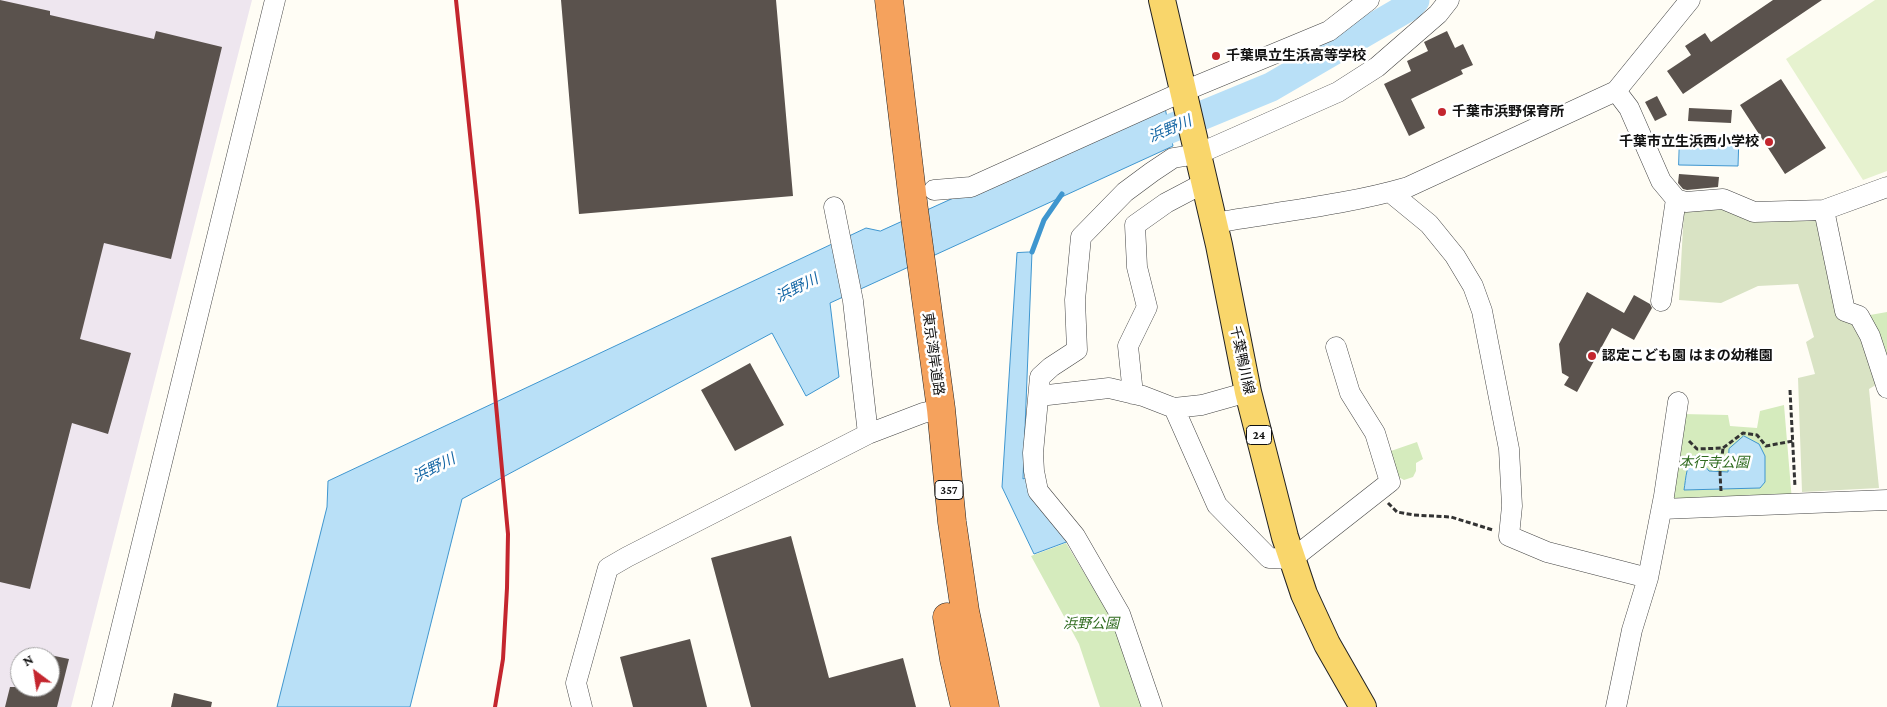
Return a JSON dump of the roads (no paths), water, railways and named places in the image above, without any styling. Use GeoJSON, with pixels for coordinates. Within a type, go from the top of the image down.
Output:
{"type":"FeatureCollection","features":[{"type":"Feature","properties":{"kind":"highway","name":"東京湾岸道路"},"geometry":{"type":"LineString","coordinates":[[872,0],[906,213],[932,411],[964,601],[985,707]]}},
{"type":"Feature","properties":{"kind":"highway","name":"東京湾岸道路"},"geometry":{"type":"LineString","coordinates":[[889,0],[906,213]]}},
{"type":"Feature","properties":{"kind":"highway","name":"東京湾岸道路"},"geometry":{"type":"LineString","coordinates":[[932,411],[934,530],[954,658],[965,707]]}},
{"type":"Feature","properties":{"kind":"main road","name":"千葉鴨川線"},"geometry":{"type":"LineString","coordinates":[[1162,0],[1214,223],[1248,392],[1292,559],[1304,594],[1327,644],[1363,707]]}},
{"type":"Feature","properties":{"kind":"street"},"geometry":{"type":"LineString","coordinates":[[102,707],[275,0]]}},
{"type":"Feature","properties":{"kind":"street"},"geometry":{"type":"LineString","coordinates":[[934,190],[971,187],[1182,92],[1329,31],[1369,0]]}},
{"type":"Feature","properties":{"kind":"street"},"geometry":{"type":"LineString","coordinates":[[1152,707],[1120,614],[1075,536],[1038,491],[1034,471],[1033,453],[1040,378],[1051,367],[1077,350],[1075,300],[1080,237],[1125,192],[1173,158],[1197,152],[1338,92],[1376,67],[1438,14],[1449,0]]}},
{"type":"Feature","properties":{"kind":"street"},"geometry":{"type":"LineString","coordinates":[[1214,223],[1390,192],[1408,187],[1616,90],[1690,0]]}},
{"type":"Feature","properties":{"kind":"street"},"geometry":{"type":"LineString","coordinates":[[1616,90],[1629,108],[1661,181],[1676,199],[1686,202],[1723,199],[1754,212],[1824,210],[1887,187]]}},
{"type":"Feature","properties":{"kind":"street"},"geometry":{"type":"LineString","coordinates":[[1133,394],[1128,346],[1147,307],[1137,268],[1136,225],[1166,204],[1204,183]]}},
{"type":"Feature","properties":{"kind":"street"},"geometry":{"type":"LineString","coordinates":[[1390,192],[1429,224],[1455,256],[1473,286],[1482,311],[1509,449],[1512,506],[1509,536],[1547,552],[1648,578]]}},
{"type":"Feature","properties":{"kind":"street"},"geometry":{"type":"LineString","coordinates":[[1661,301],[1676,199]]}},
{"type":"Feature","properties":{"kind":"street"},"geometry":{"type":"LineString","coordinates":[[834,207],[853,301],[868,434]]}},
{"type":"Feature","properties":{"kind":"street"},"geometry":{"type":"LineString","coordinates":[[1824,210],[1845,311],[1859,316],[1870,336],[1887,388]]}},
{"type":"Feature","properties":{"kind":"street"},"geometry":{"type":"LineString","coordinates":[[1174,408],[1216,505],[1270,558],[1292,559],[1390,482],[1375,433],[1350,393],[1336,347]]}},
{"type":"Feature","properties":{"kind":"street"},"geometry":{"type":"LineString","coordinates":[[1039,396],[1109,388],[1174,408],[1202,405],[1248,392]]}},
{"type":"Feature","properties":{"kind":"street"},"geometry":{"type":"LineString","coordinates":[[1616,707],[1632,630],[1648,578],[1662,509],[1678,402]]}},
{"type":"Feature","properties":{"kind":"street"},"geometry":{"type":"LineString","coordinates":[[582,707],[576,683],[608,568],[868,434],[932,411]]}},
{"type":"Feature","properties":{"kind":"street"},"geometry":{"type":"LineString","coordinates":[[1662,509],[1887,500]]}},
{"type":"Feature","properties":{"kind":"water"},"geometry":{"type":"Polygon","coordinates":[[[1164,103],[1173,146],[830,303],[839,377],[806,396],[772,333],[462,499],[410,707],[277,707],[327,507],[328,481],[866,228],[880,231],[1164,103]]]}},
{"type":"Feature","properties":{"kind":"water"},"geometry":{"type":"Polygon","coordinates":[[[1680,135],[1739,136],[1738,166],[1679,165],[1680,135]]]}},
{"type":"Feature","properties":{"kind":"water"},"geometry":{"type":"Polygon","coordinates":[[[1032,252],[1023,479],[1027,477],[1069,541],[1034,554],[1002,487],[1017,253],[1032,252]]]}},
{"type":"Feature","properties":{"kind":"water"},"geometry":{"type":"Polygon","coordinates":[[[1744,436],[1759,444],[1765,456],[1765,482],[1760,488],[1684,490],[1688,466],[1696,455],[1709,471],[1728,472],[1729,449],[1744,436]]]}},
{"type":"Feature","properties":{"kind":"waterway","name":"浜野川"},"geometry":{"type":"LineString","coordinates":[[1133,144],[1271,87],[1410,6],[1415,0]]}},
{"type":"Feature","properties":{"kind":"waterway"},"geometry":{"type":"LineString","coordinates":[[1032,252],[1044,220],[1062,194]]}},
{"type":"Feature","properties":{"kind":"railway"},"geometry":{"type":"LineString","coordinates":[[456,0],[508,534],[503,659],[495,707]]}},
{"type":"Feature","properties":{"kind":"place","name":"千葉県立生浜高等学校"},"geometry":{"type":"Point","coordinates":[1216,56]}},
{"type":"Feature","properties":{"kind":"place","name":"千葉市浜野保育所"},"geometry":{"type":"Point","coordinates":[1442,112]}},
{"type":"Feature","properties":{"kind":"place","name":"千葉市立生浜西小学校"},"geometry":{"type":"Point","coordinates":[1769,142]}},
{"type":"Feature","properties":{"kind":"place","name":"認定こども園 はまの幼稚園"},"geometry":{"type":"Point","coordinates":[1592,356]}},
{"type":"Feature","properties":{"kind":"park label","name":"本行寺公園"},"geometry":{"type":"Point","coordinates":[1714,463]}},
{"type":"Feature","properties":{"kind":"park label","name":"浜野公園"},"geometry":{"type":"Point","coordinates":[1091,624]}}]}
